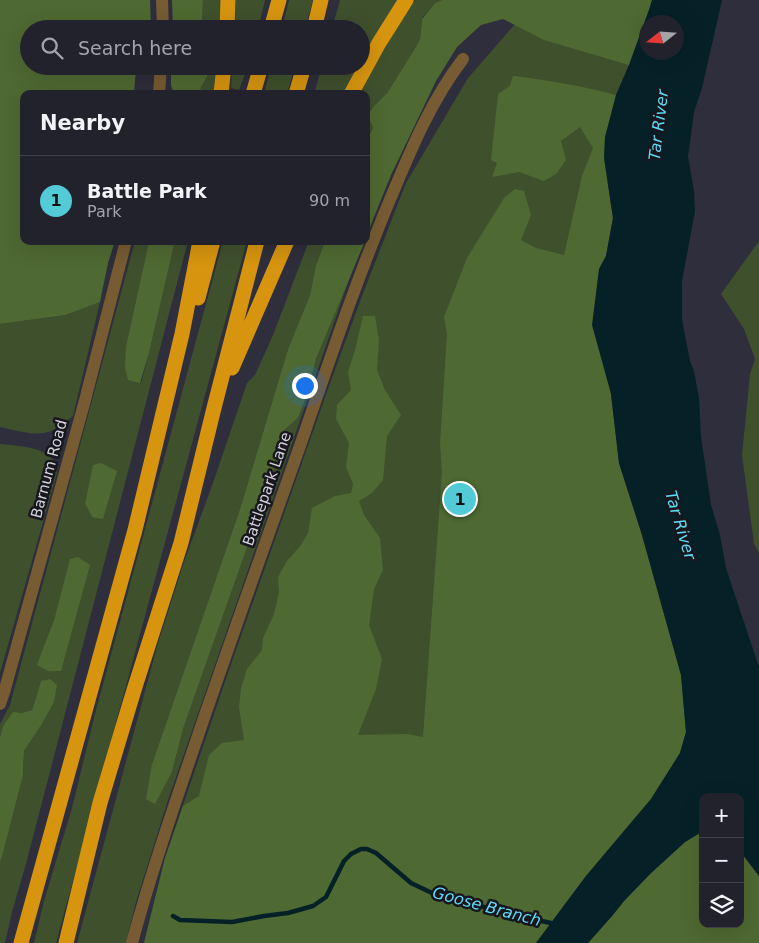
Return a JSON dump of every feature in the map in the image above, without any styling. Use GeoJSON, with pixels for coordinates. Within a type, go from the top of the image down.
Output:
{"type":"FeatureCollection","features":[{"type":"Feature","properties":{"kind":"highway"},"geometry":{"type":"LineString","coordinates":[[227,20],[228,0]]}},
{"type":"Feature","properties":{"kind":"highway"},"geometry":{"type":"LineString","coordinates":[[273,20],[279,0]]}},
{"type":"Feature","properties":{"kind":"highway"},"geometry":{"type":"LineString","coordinates":[[316,20],[321,0]]}},
{"type":"Feature","properties":{"kind":"highway"},"geometry":{"type":"LineString","coordinates":[[370,59],[406,0]]}},
{"type":"Feature","properties":{"kind":"highway"},"geometry":{"type":"LineString","coordinates":[[221,90],[223,75]]}},
{"type":"Feature","properties":{"kind":"highway"},"geometry":{"type":"LineString","coordinates":[[255,90],[259,75]]}},
{"type":"Feature","properties":{"kind":"highway"},"geometry":{"type":"LineString","coordinates":[[297,90],[301,75]]}},
{"type":"Feature","properties":{"kind":"highway"},"geometry":{"type":"LineString","coordinates":[[353,90],[361,75]]}},
{"type":"Feature","properties":{"kind":"highway"},"geometry":{"type":"LineString","coordinates":[[21,943],[135,530],[182,334],[199,245]]}},
{"type":"Feature","properties":{"kind":"highway"},"geometry":{"type":"LineString","coordinates":[[182,334],[198,296],[213,245]]}},
{"type":"Feature","properties":{"kind":"highway"},"geometry":{"type":"LineString","coordinates":[[66,943],[100,803],[181,543],[256,245]]}},
{"type":"Feature","properties":{"kind":"highway"},"geometry":{"type":"LineString","coordinates":[[214,408],[285,245]]}},
{"type":"Feature","properties":{"kind":"street"},"geometry":{"type":"LineString","coordinates":[[162,0],[163,20]]}},
{"type":"Feature","properties":{"kind":"street","name":"Battlepark Lane"},"geometry":{"type":"LineString","coordinates":[[132,943],[156,858],[180,788],[318,393],[377,231],[434,102],[464,59]]}},
{"type":"Feature","properties":{"kind":"street"},"geometry":{"type":"LineString","coordinates":[[159,90],[160,75]]}},
{"type":"Feature","properties":{"kind":"street","name":"Barnum Road"},"geometry":{"type":"LineString","coordinates":[[0,704],[6,689],[84,404],[125,245]]}},
{"type":"Feature","properties":{"kind":"green space"},"geometry":{"type":"Polygon","coordinates":[[[0,0],[150,0],[151,20],[20,20],[20,75],[136,75],[134,90],[20,90],[20,245],[114,245],[100,302],[66,315],[0,324],[0,0]]]}},
{"type":"Feature","properties":{"kind":"green space"},"geometry":{"type":"Polygon","coordinates":[[[172,0],[203,0],[202,20],[173,20],[172,0]]]}},
{"type":"Feature","properties":{"kind":"green space"},"geometry":{"type":"Polygon","coordinates":[[[203,0],[223,0],[222,20],[202,20],[203,0]]]}},
{"type":"Feature","properties":{"kind":"green space"},"geometry":{"type":"Polygon","coordinates":[[[236,0],[265,0],[260,20],[235,20],[236,0]]]}},
{"type":"Feature","properties":{"kind":"green space"},"geometry":{"type":"Polygon","coordinates":[[[289,0],[313,0],[307,20],[284,20],[289,0]]]}},
{"type":"Feature","properties":{"kind":"green space"},"geometry":{"type":"Polygon","coordinates":[[[340,0],[398,0],[370,46],[370,20],[334,20],[340,0]]]}},
{"type":"Feature","properties":{"kind":"green space"},"geometry":{"type":"Polygon","coordinates":[[[413,0],[442,0],[435,3],[422,18],[420,39],[414,50],[387,93],[374,106],[373,128],[370,134],[370,90],[360,90],[413,0]]]}},
{"type":"Feature","properties":{"kind":"green space"},"geometry":{"type":"Polygon","coordinates":[[[442,0],[652,0],[647,15],[639,15],[639,38],[629,65],[544,40],[503,19],[481,25],[457,47],[436,81],[391,175],[370,227],[370,134],[373,128],[370,120],[370,112],[387,93],[414,50],[420,39],[422,19],[435,3],[442,0]]]}},
{"type":"Feature","properties":{"kind":"green space"},"geometry":{"type":"Polygon","coordinates":[[[536,0],[652,0],[647,15],[639,15],[639,37],[616,95],[536,943],[144,943],[165,858],[230,667],[362,296],[406,183],[468,78],[536,0]]]}},
{"type":"Feature","properties":{"kind":"green space"},"geometry":{"type":"Polygon","coordinates":[[[171,75],[207,75],[201,90],[173,90],[171,75]]]}},
{"type":"Feature","properties":{"kind":"green space"},"geometry":{"type":"Polygon","coordinates":[[[207,75],[219,75],[217,90],[201,90],[207,75]]]}},
{"type":"Feature","properties":{"kind":"green space"},"geometry":{"type":"Polygon","coordinates":[[[232,75],[245,75],[239,90],[231,88],[232,75]]]}},
{"type":"Feature","properties":{"kind":"green space"},"geometry":{"type":"Polygon","coordinates":[[[269,75],[292,75],[288,90],[265,90],[269,75]]]}},
{"type":"Feature","properties":{"kind":"green space"},"geometry":{"type":"Polygon","coordinates":[[[319,75],[354,75],[346,90],[315,90],[319,75]]]}},
{"type":"Feature","properties":{"kind":"green space"},"geometry":{"type":"Polygon","coordinates":[[[513,76],[539,79],[616,95],[605,137],[604,158],[613,218],[606,256],[599,269],[611,394],[619,463],[642,535],[681,675],[686,732],[680,753],[651,799],[586,876],[536,943],[144,943],[165,858],[183,806],[199,796],[209,755],[222,743],[244,740],[239,707],[241,688],[247,669],[262,650],[263,638],[274,614],[279,592],[278,577],[287,561],[301,545],[308,533],[312,508],[335,496],[351,493],[353,484],[346,467],[349,443],[336,419],[337,405],[351,390],[348,372],[363,316],[375,316],[379,340],[377,370],[385,390],[401,415],[387,436],[383,480],[372,493],[359,501],[364,515],[380,538],[383,570],[374,589],[369,625],[382,659],[376,689],[358,735],[408,734],[423,737],[442,472],[440,444],[447,334],[444,317],[467,258],[504,198],[515,189],[524,191],[531,215],[521,240],[536,248],[564,255],[582,176],[593,148],[580,127],[561,141],[566,160],[556,174],[544,181],[519,172],[492,177],[497,163],[491,160],[498,94],[510,86],[513,76]]]}},
{"type":"Feature","properties":{"kind":"green space"},"geometry":{"type":"Polygon","coordinates":[[[759,241],[759,553],[754,544],[742,455],[750,374],[755,359],[744,329],[721,294],[759,241]]]}},
{"type":"Feature","properties":{"kind":"green space"},"geometry":{"type":"Polygon","coordinates":[[[134,245],[148,245],[126,346],[141,383],[174,245],[187,245],[5,943],[0,943],[0,862],[23,776],[24,751],[40,727],[41,681],[32,710],[21,713],[3,726],[0,737],[0,724],[10,705],[134,245]],[[94,465],[85,504],[92,517],[94,465]],[[55,617],[38,665],[48,671],[55,617]]]}},
{"type":"Feature","properties":{"kind":"green space"},"geometry":{"type":"Polygon","coordinates":[[[148,245],[174,245],[149,353],[140,383],[128,380],[125,368],[126,346],[148,245]]]}},
{"type":"Feature","properties":{"kind":"green space"},"geometry":{"type":"Polygon","coordinates":[[[222,245],[246,245],[56,943],[34,943],[44,901],[72,808],[96,710],[222,245]]]}},
{"type":"Feature","properties":{"kind":"green space"},"geometry":{"type":"Polygon","coordinates":[[[307,245],[324,245],[316,265],[310,295],[288,349],[240,509],[152,764],[155,803],[172,772],[184,726],[272,477],[281,433],[298,418],[308,392],[316,359],[352,271],[168,800],[136,902],[126,943],[77,943],[158,643],[184,562],[247,383],[255,375],[273,335],[307,245]]]}},
{"type":"Feature","properties":{"kind":"green space"},"geometry":{"type":"Polygon","coordinates":[[[324,245],[363,245],[316,359],[308,392],[298,418],[281,433],[272,477],[184,726],[172,772],[155,804],[146,799],[152,764],[240,509],[288,349],[310,295],[316,265],[324,245]]]}},
{"type":"Feature","properties":{"kind":"green space"},"geometry":{"type":"Polygon","coordinates":[[[100,302],[73,416],[55,429],[39,434],[0,427],[0,324],[66,315],[100,302]]]}},
{"type":"Feature","properties":{"kind":"green space"},"geometry":{"type":"Polygon","coordinates":[[[0,444],[23,446],[39,450],[51,458],[57,473],[0,673],[0,444]]]}},
{"type":"Feature","properties":{"kind":"green space"},"geometry":{"type":"Polygon","coordinates":[[[101,463],[117,471],[103,519],[92,517],[85,504],[93,465],[101,463]]]}},
{"type":"Feature","properties":{"kind":"green space"},"geometry":{"type":"Polygon","coordinates":[[[78,557],[90,565],[61,671],[48,671],[37,665],[55,617],[70,559],[78,557]]]}},
{"type":"Feature","properties":{"kind":"green space"},"geometry":{"type":"Polygon","coordinates":[[[50,679],[57,685],[54,702],[24,751],[23,776],[0,862],[0,737],[3,726],[13,712],[21,713],[32,710],[41,681],[50,679]]]}},
{"type":"Feature","properties":{"kind":"green space"},"geometry":{"type":"Polygon","coordinates":[[[699,833],[699,928],[744,928],[744,856],[759,876],[759,943],[588,943],[624,901],[685,842],[699,833]]]}},
{"type":"Feature","properties":{"kind":"water","name":"Tar River"},"geometry":{"type":"Polygon","coordinates":[[[652,0],[722,0],[702,88],[694,112],[688,157],[694,191],[695,211],[682,281],[682,320],[699,398],[701,437],[711,505],[720,535],[726,568],[759,667],[759,876],[744,856],[744,793],[699,793],[699,833],[685,842],[650,874],[588,943],[536,943],[586,876],[651,799],[680,753],[686,732],[681,675],[642,535],[619,463],[611,394],[592,325],[599,269],[606,256],[613,218],[604,158],[605,137],[616,95],[639,38],[639,60],[684,60],[684,15],[647,15],[652,0]]]}},
{"type":"Feature","properties":{"kind":"waterway","name":"Goose Branch"},"geometry":{"type":"LineString","coordinates":[[173,916],[180,920],[232,922],[288,913],[313,906],[326,897],[344,861],[351,854],[361,849],[367,849],[376,853],[411,883],[434,894],[557,926]]}},
{"type":"Feature","properties":{"kind":"place","name":"Battle Park"},"geometry":{"type":"Point","coordinates":[460,499]}}]}
